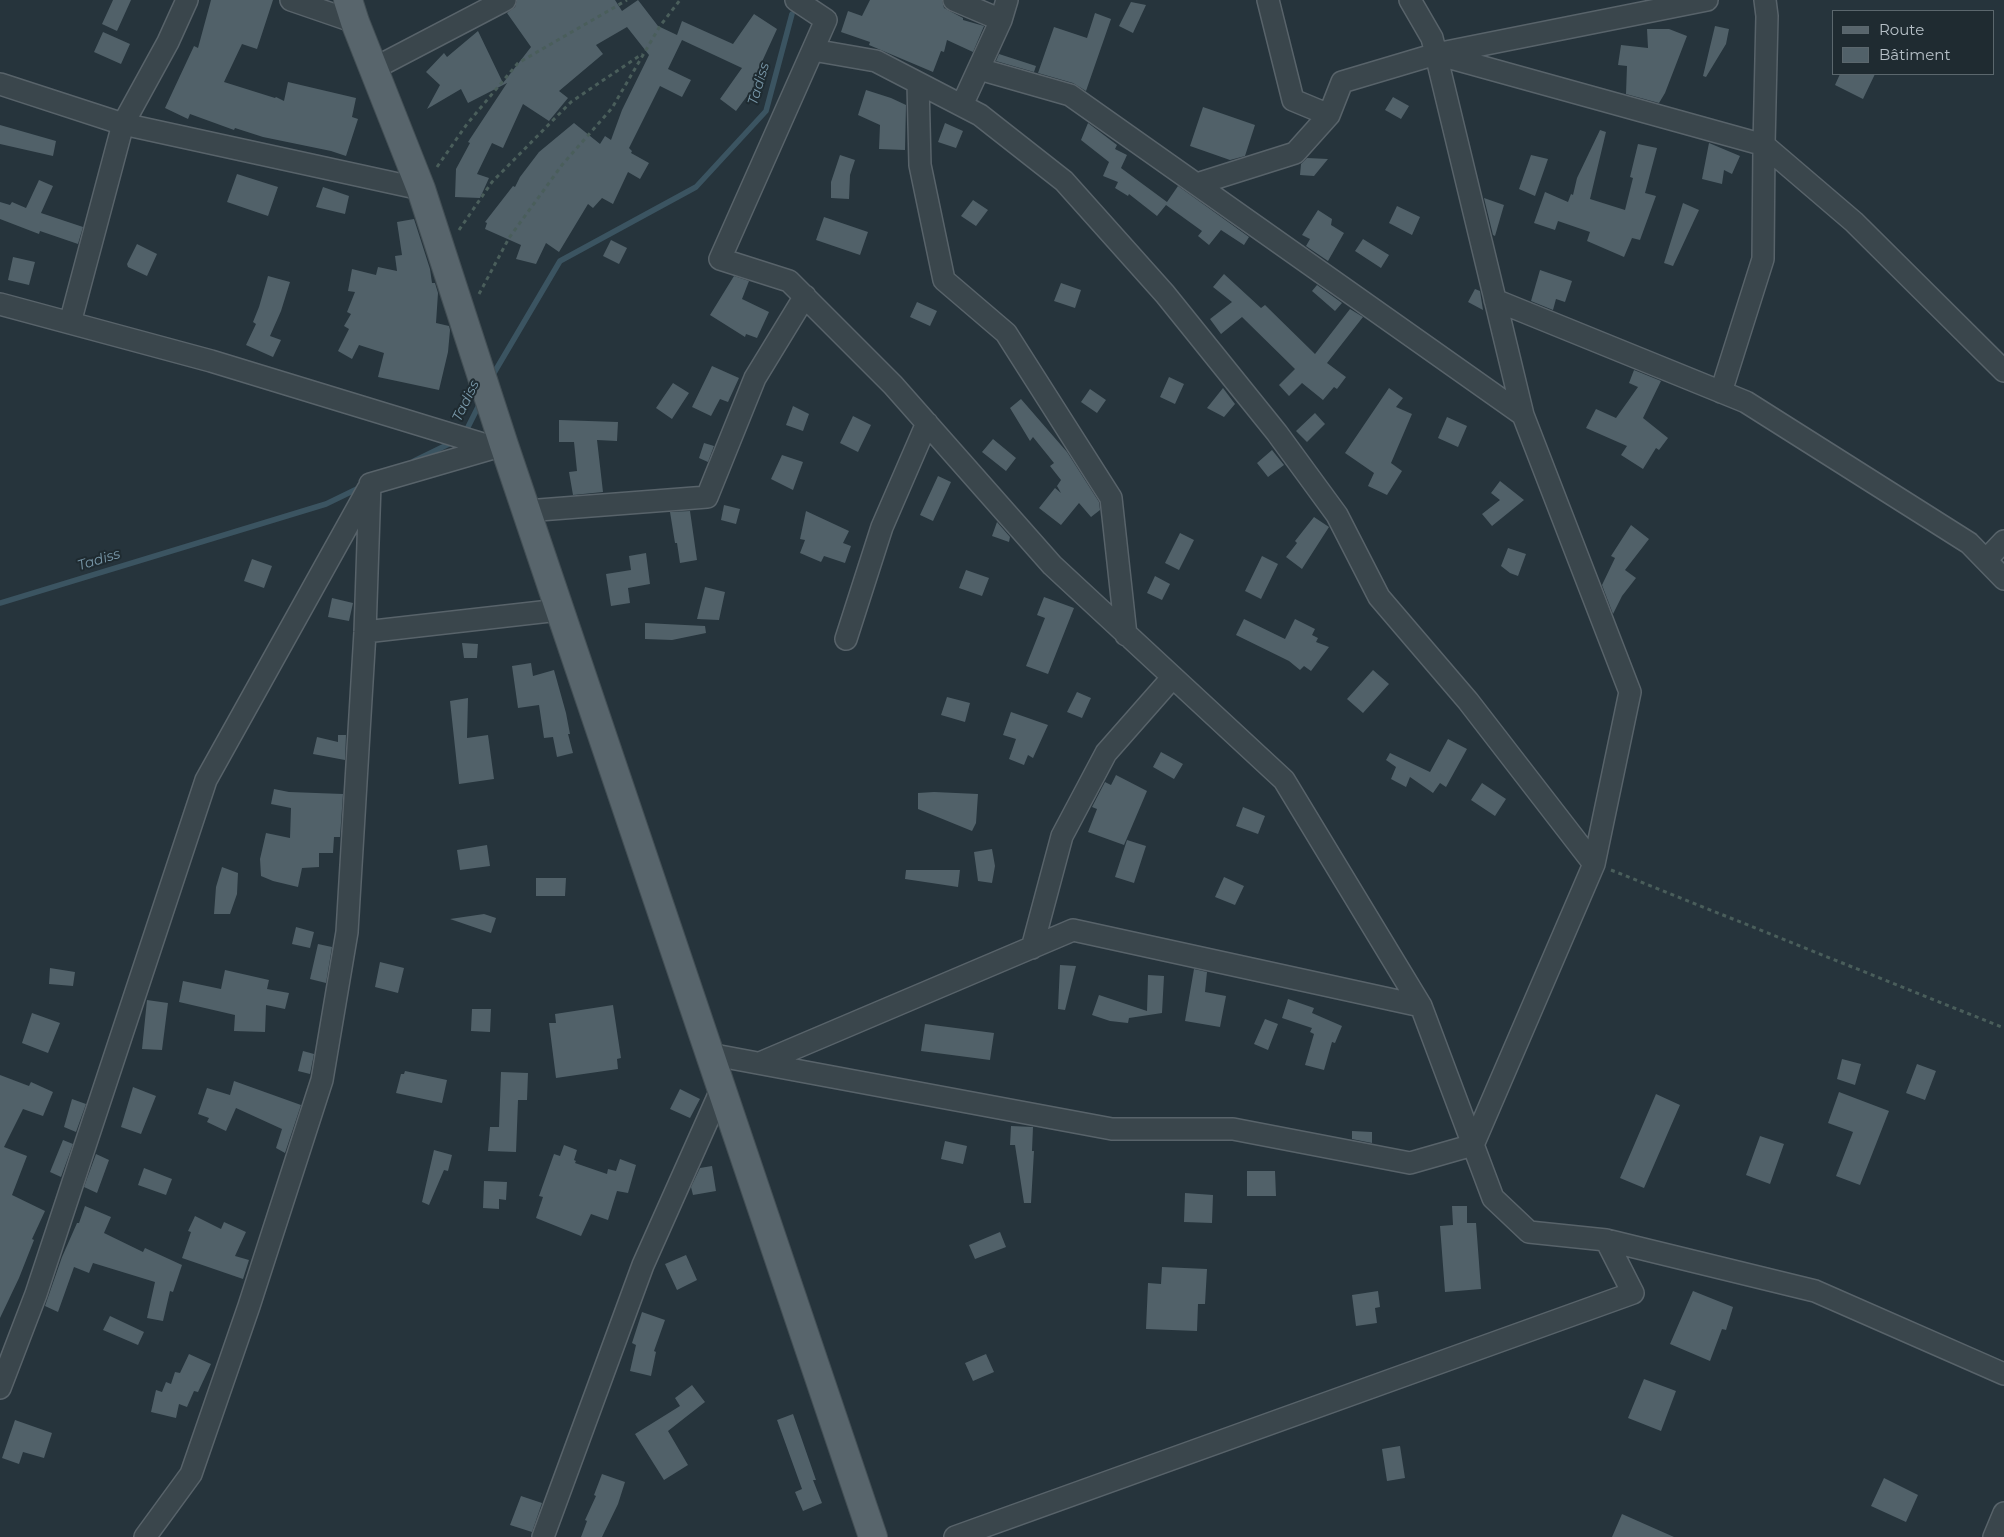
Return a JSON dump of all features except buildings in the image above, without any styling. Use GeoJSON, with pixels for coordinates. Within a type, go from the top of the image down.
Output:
{"type":"FeatureCollection","features":[{"type":"Feature","properties":{"kind":"main road"},"geometry":{"type":"LineString","coordinates":[[351,11],[420,190],[464,323],[500,446],[526,511],[873,1537]]}},
{"type":"Feature","properties":{"kind":"street"},"geometry":{"type":"LineString","coordinates":[[70,323],[123,124],[168,42],[187,0]]}},
{"type":"Feature","properties":{"kind":"street"},"geometry":{"type":"LineString","coordinates":[[291,0],[351,11]]}},
{"type":"Feature","properties":{"kind":"street"},"geometry":{"type":"LineString","coordinates":[[373,69],[506,0]]}},
{"type":"Feature","properties":{"kind":"street"},"geometry":{"type":"LineString","coordinates":[[796,0],[826,20],[720,259],[789,281],[893,385],[1052,565],[1284,780],[1421,1006],[1493,1198],[1529,1232],[1606,1240],[1815,1291],[2004,1374]]}},
{"type":"Feature","properties":{"kind":"street"},"geometry":{"type":"LineString","coordinates":[[954,0],[1002,20]]}},
{"type":"Feature","properties":{"kind":"street"},"geometry":{"type":"LineString","coordinates":[[962,106],[1002,20],[1007,0]]}},
{"type":"Feature","properties":{"kind":"street"},"geometry":{"type":"LineString","coordinates":[[1268,0],[1293,100],[1329,115]]}},
{"type":"Feature","properties":{"kind":"street"},"geometry":{"type":"LineString","coordinates":[[1410,0],[1432,38],[1523,415],[1630,692],[1594,864],[1473,1146]]}},
{"type":"Feature","properties":{"kind":"street"},"geometry":{"type":"LineString","coordinates":[[1197,184],[1295,153],[1329,115],[1342,82],[1436,54],[1706,0]]}},
{"type":"Feature","properties":{"kind":"street"},"geometry":{"type":"LineString","coordinates":[[1721,392],[1764,259],[1767,16],[1765,0]]}},
{"type":"Feature","properties":{"kind":"street"},"geometry":{"type":"LineString","coordinates":[[813,50],[876,61],[980,115],[1064,181],[1165,294],[1278,433],[1337,514],[1380,597],[1468,701],[1594,864]]}},
{"type":"Feature","properties":{"kind":"street"},"geometry":{"type":"LineString","coordinates":[[1436,54],[1764,145],[1854,222],[2004,371]]}},
{"type":"Feature","properties":{"kind":"street"},"geometry":{"type":"LineString","coordinates":[[979,69],[1070,95],[1523,415]]}},
{"type":"Feature","properties":{"kind":"street"},"geometry":{"type":"LineString","coordinates":[[918,83],[920,165],[944,280],[1006,332],[1111,498],[1126,635]]}},
{"type":"Feature","properties":{"kind":"street"},"geometry":{"type":"LineString","coordinates":[[0,84],[123,124],[420,190]]}},
{"type":"Feature","properties":{"kind":"street"},"geometry":{"type":"LineString","coordinates":[[526,511],[707,497],[755,378],[805,296]]}},
{"type":"Feature","properties":{"kind":"street"},"geometry":{"type":"LineString","coordinates":[[1495,300],[1746,402],[1969,543],[2004,579]]}},
{"type":"Feature","properties":{"kind":"street"},"geometry":{"type":"LineString","coordinates":[[0,304],[211,361],[500,446]]}},
{"type":"Feature","properties":{"kind":"street"},"geometry":{"type":"LineString","coordinates":[[846,638],[882,527],[926,423]]}},
{"type":"Feature","properties":{"kind":"street"},"geometry":{"type":"LineString","coordinates":[[0,1388],[36,1294],[206,780],[370,484],[500,446]]}},
{"type":"Feature","properties":{"kind":"street"},"geometry":{"type":"LineString","coordinates":[[144,1537],[191,1474],[252,1296],[322,1080],[347,932],[366,632],[370,484]]}},
{"type":"Feature","properties":{"kind":"street"},"geometry":{"type":"LineString","coordinates":[[1986,560],[2004,541]]}},
{"type":"Feature","properties":{"kind":"street"},"geometry":{"type":"LineString","coordinates":[[366,632],[559,610]]}},
{"type":"Feature","properties":{"kind":"street"},"geometry":{"type":"LineString","coordinates":[[1032,948],[1062,836],[1106,753],[1172,678]]}},
{"type":"Feature","properties":{"kind":"street"},"geometry":{"type":"LineString","coordinates":[[760,1063],[1073,930],[1421,1006]]}},
{"type":"Feature","properties":{"kind":"street"},"geometry":{"type":"LineString","coordinates":[[709,1054],[1112,1129],[1233,1129],[1410,1163],[1473,1146]]}},
{"type":"Feature","properties":{"kind":"street"},"geometry":{"type":"LineString","coordinates":[[543,1537],[642,1265],[721,1090]]}},
{"type":"Feature","properties":{"kind":"street"},"geometry":{"type":"LineString","coordinates":[[955,1537],[1633,1292],[1606,1240]]}},
{"type":"Feature","properties":{"kind":"street"},"geometry":{"type":"LineString","coordinates":[[1994,1537],[2004,1513]]}},
{"type":"Feature","properties":{"kind":"path"},"geometry":{"type":"LineString","coordinates":[[420,190],[467,124],[518,63],[627,0]]}},
{"type":"Feature","properties":{"kind":"path"},"geometry":{"type":"LineString","coordinates":[[464,323],[509,238],[562,166],[612,108],[660,26],[680,0]]}},
{"type":"Feature","properties":{"kind":"path"},"geometry":{"type":"LineString","coordinates":[[442,255],[492,182],[571,102],[645,52]]}},
{"type":"Feature","properties":{"kind":"path"},"geometry":{"type":"LineString","coordinates":[[1594,864],[2004,1028]]}},
{"type":"Feature","properties":{"kind":"waterway","name":"Tadiss"},"geometry":{"type":"LineString","coordinates":[[491,378],[560,261],[696,187],[766,111],[792,14]]}},
{"type":"Feature","properties":{"kind":"waterway","name":"Tadiss"},"geometry":{"type":"LineString","coordinates":[[464,435],[480,403]]}},
{"type":"Feature","properties":{"kind":"waterway","name":"Tadiss"},"geometry":{"type":"LineString","coordinates":[[414,461],[455,441]]}},
{"type":"Feature","properties":{"kind":"waterway","name":"Tadiss"},"geometry":{"type":"LineString","coordinates":[[0,603],[326,504],[361,487]]}}]}
